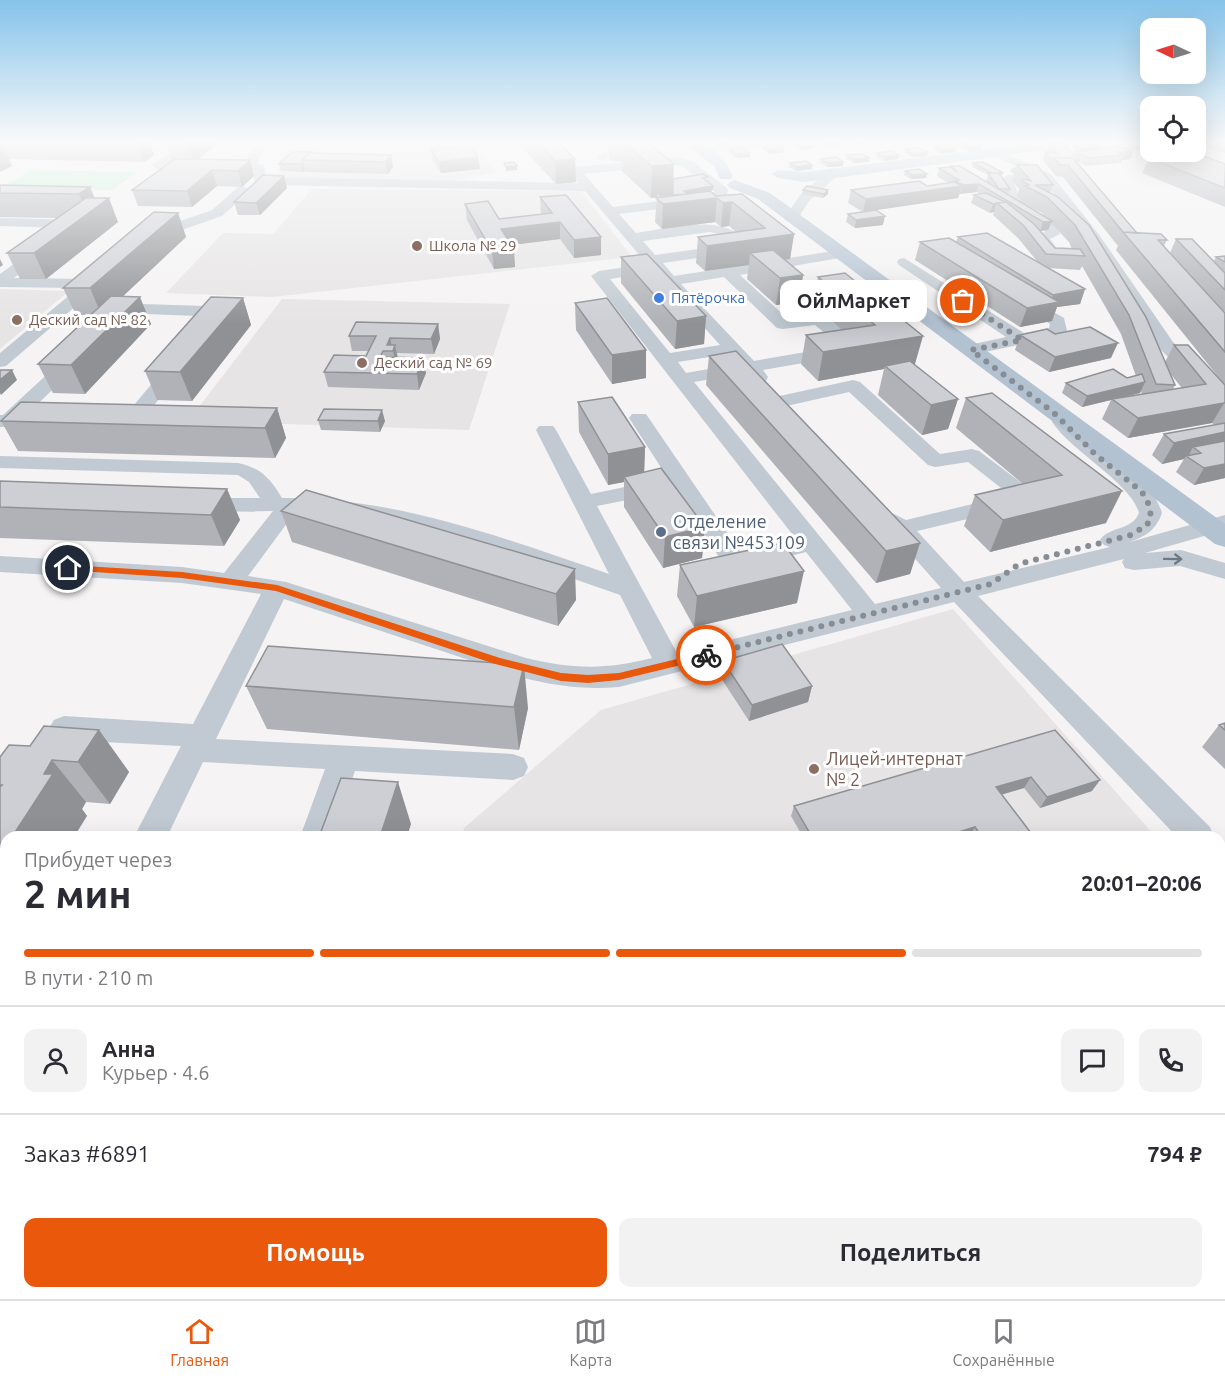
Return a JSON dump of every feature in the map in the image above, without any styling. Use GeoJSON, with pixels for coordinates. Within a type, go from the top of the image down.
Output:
{"type":"FeatureCollection","features":[{"type":"Feature","properties":{"kind":"main road"},"geometry":{"type":"LineString","coordinates":[[775,203],[840,254],[1053,412],[1220,529]]}},
{"type":"Feature","properties":{"kind":"street"},"geometry":{"type":"LineString","coordinates":[[135,249],[152,234],[217,213],[229,203]]}},
{"type":"Feature","properties":{"kind":"street"},"geometry":{"type":"LineString","coordinates":[[602,203],[660,269],[798,418]]}},
{"type":"Feature","properties":{"kind":"street"},"geometry":{"type":"LineString","coordinates":[[608,209],[637,203]]}},
{"type":"Feature","properties":{"kind":"street"},"geometry":{"type":"LineString","coordinates":[[608,209],[673,203]]}},
{"type":"Feature","properties":{"kind":"street"},"geometry":{"type":"LineString","coordinates":[[792,217],[800,203]]}},
{"type":"Feature","properties":{"kind":"street"},"geometry":{"type":"LineString","coordinates":[[1014,203],[1050,226],[1053,234],[1041,237]]}},
{"type":"Feature","properties":{"kind":"street"},"geometry":{"type":"LineString","coordinates":[[1067,203],[1095,239],[1167,346],[1225,403]]}},
{"type":"Feature","properties":{"kind":"street"},"geometry":{"type":"LineString","coordinates":[[1007,214],[1041,237],[1056,257]]}},
{"type":"Feature","properties":{"kind":"street"},"geometry":{"type":"LineString","coordinates":[[0,222],[77,224],[0,282]]}},
{"type":"Feature","properties":{"kind":"street"},"geometry":{"type":"LineString","coordinates":[[632,237],[710,228],[728,232],[746,248],[660,269],[599,276],[869,615]]}},
{"type":"Feature","properties":{"kind":"street"},"geometry":{"type":"LineString","coordinates":[[660,269],[728,272],[840,254]]}},
{"type":"Feature","properties":{"kind":"street"},"geometry":{"type":"LineString","coordinates":[[10,258],[30,259]]}},
{"type":"Feature","properties":{"kind":"street"},"geometry":{"type":"LineString","coordinates":[[904,262],[1022,340]]}},
{"type":"Feature","properties":{"kind":"street"},"geometry":{"type":"LineString","coordinates":[[0,362],[109,270]]}},
{"type":"Feature","properties":{"kind":"street"},"geometry":{"type":"LineString","coordinates":[[681,379],[854,349],[819,319],[783,324],[728,272]]}},
{"type":"Feature","properties":{"kind":"street"},"geometry":{"type":"LineString","coordinates":[[0,282],[92,284]]}},
{"type":"Feature","properties":{"kind":"street"},"geometry":{"type":"LineString","coordinates":[[971,350],[1058,331],[1058,322],[1007,289]]}},
{"type":"Feature","properties":{"kind":"street"},"geometry":{"type":"LineString","coordinates":[[0,447],[17,422],[91,329],[143,309],[206,311],[211,323],[132,410],[163,409]]}},
{"type":"Feature","properties":{"kind":"street"},"geometry":{"type":"LineString","coordinates":[[52,318],[91,329]]}},
{"type":"Feature","properties":{"kind":"street"},"geometry":{"type":"LineString","coordinates":[[1159,366],[1167,346]]}},
{"type":"Feature","properties":{"kind":"street"},"geometry":{"type":"LineString","coordinates":[[666,359],[732,348]]}},
{"type":"Feature","properties":{"kind":"street"},"geometry":{"type":"LineString","coordinates":[[782,401],[853,386],[935,461],[972,454],[1027,498],[901,528]]}},
{"type":"Feature","properties":{"kind":"street"},"geometry":{"type":"LineString","coordinates":[[991,584],[1019,564],[1131,535],[1147,525],[1151,517],[1149,505],[1142,492],[1095,454],[1053,412]]}},
{"type":"Feature","properties":{"kind":"street"},"geometry":{"type":"LineString","coordinates":[[639,418],[735,562],[811,543]]}},
{"type":"Feature","properties":{"kind":"street"},"geometry":{"type":"LineString","coordinates":[[546,430],[669,664]]}},
{"type":"Feature","properties":{"kind":"street"},"geometry":{"type":"LineString","coordinates":[[0,462],[238,469],[250,471],[257,476],[283,505]]}},
{"type":"Feature","properties":{"kind":"street"},"geometry":{"type":"LineString","coordinates":[[584,502],[680,482]]}},
{"type":"Feature","properties":{"kind":"street"},"geometry":{"type":"LineString","coordinates":[[173,504],[283,505],[366,509],[488,541],[628,588]]}},
{"type":"Feature","properties":{"kind":"street"},"geometry":{"type":"LineString","coordinates":[[232,580],[283,505]]}},
{"type":"Feature","properties":{"kind":"street"},"geometry":{"type":"LineString","coordinates":[[885,511],[959,592],[1192,831]]}},
{"type":"Feature","properties":{"kind":"street"},"geometry":{"type":"LineString","coordinates":[[0,564],[159,573],[232,580],[277,588],[499,661],[561,677],[608,678],[1220,529]]}},
{"type":"Feature","properties":{"kind":"street"},"geometry":{"type":"LineString","coordinates":[[991,584],[1039,582],[1162,558],[1185,559],[1225,572]]}},
{"type":"Feature","properties":{"kind":"street"},"geometry":{"type":"LineString","coordinates":[[153,831],[277,588]]}},
{"type":"Feature","properties":{"kind":"street"},"geometry":{"type":"LineString","coordinates":[[43,745],[55,728],[344,758],[513,767]]}},
{"type":"Feature","properties":{"kind":"street"},"geometry":{"type":"LineString","coordinates":[[318,831],[344,758]]}},
{"type":"Feature","properties":{"kind":"shaded area","name":"Школа № 29"},"geometry":{"type":"Polygon","coordinates":[[[300,203],[590,203],[632,257],[272,297],[166,293],[223,233],[273,234],[300,203]]]}},
{"type":"Feature","properties":{"kind":"shaded area","name":"Деский сад № 82"},"geometry":{"type":"Polygon","coordinates":[[[0,289],[69,291],[0,349],[0,289]]]}},
{"type":"Feature","properties":{"kind":"shaded area","name":"Деский сад № 69"},"geometry":{"type":"Polygon","coordinates":[[[282,299],[510,304],[469,430],[188,421],[282,299]]]}},
{"type":"Feature","properties":{"kind":"shaded area","name":"Лицей-интернат № 2"},"geometry":{"type":"Polygon","coordinates":[[[953,609],[1151,831],[463,831],[464,828],[601,710],[953,609]]]}},
{"type":"Feature","properties":{"kind":"building"},"geometry":{"type":"Polygon","coordinates":[[[79,203],[103,203],[34,253],[7,253],[79,203]]]}},
{"type":"Feature","properties":{"kind":"building"},"geometry":{"type":"Polygon","coordinates":[[[489,203],[499,219],[552,213],[544,203],[572,203],[601,237],[574,240],[560,222],[501,229],[514,249],[492,251],[465,204],[489,203]]]}},
{"type":"Feature","properties":{"kind":"building"},"geometry":{"type":"Polygon","coordinates":[[[733,203],[753,203],[794,234],[707,246],[698,237],[765,228],[733,203]]]}},
{"type":"Feature","properties":{"kind":"building"},"geometry":{"type":"Polygon","coordinates":[[[997,203],[1007,203],[1034,224],[1055,248],[1080,249],[1085,256],[1046,254],[1023,225],[997,203]]]}},
{"type":"Feature","properties":{"kind":"building"},"geometry":{"type":"Polygon","coordinates":[[[1010,203],[1021,203],[1052,221],[1043,222],[1010,203]]]}},
{"type":"Feature","properties":{"kind":"building"},"geometry":{"type":"Polygon","coordinates":[[[1053,203],[1064,203],[1089,225],[1146,317],[1175,385],[1156,384],[1129,315],[1075,225],[1053,203]]]}},
{"type":"Feature","properties":{"kind":"building"},"geometry":{"type":"Polygon","coordinates":[[[1099,203],[1111,203],[1137,233],[1123,232],[1099,203]]]}},
{"type":"Feature","properties":{"kind":"building"},"geometry":{"type":"Polygon","coordinates":[[[876,210],[885,216],[856,220],[848,214],[876,210]]]}},
{"type":"Feature","properties":{"kind":"building"},"geometry":{"type":"Polygon","coordinates":[[[154,212],[178,213],[90,288],[63,288],[154,212]]]}},
{"type":"Feature","properties":{"kind":"building"},"geometry":{"type":"Polygon","coordinates":[[[1123,232],[1161,234],[1167,240],[1158,240],[1225,313],[1225,352],[1123,232]]]}},
{"type":"Feature","properties":{"kind":"building"},"geometry":{"type":"Polygon","coordinates":[[[987,233],[1085,289],[1053,295],[958,237],[987,233]]]}},
{"type":"Feature","properties":{"kind":"building"},"geometry":{"type":"Polygon","coordinates":[[[949,238],[1059,302],[1027,308],[920,242],[949,238]]]}},
{"type":"Feature","properties":{"kind":"building"},"geometry":{"type":"Polygon","coordinates":[[[1176,239],[1192,239],[1225,273],[1225,290],[1176,239]]]}},
{"type":"Feature","properties":{"kind":"building"},"geometry":{"type":"Polygon","coordinates":[[[773,250],[803,275],[780,278],[750,253],[773,250]]]}},
{"type":"Feature","properties":{"kind":"building"},"geometry":{"type":"Polygon","coordinates":[[[647,254],[706,316],[677,321],[621,257],[647,254]]]}},
{"type":"Feature","properties":{"kind":"building"},"geometry":{"type":"Polygon","coordinates":[[[1225,256],[1225,262],[1216,257],[1225,256]]]}},
{"type":"Feature","properties":{"kind":"building"},"geometry":{"type":"Polygon","coordinates":[[[845,273],[923,336],[823,352],[806,335],[875,325],[818,277],[845,273]]]}},
{"type":"Feature","properties":{"kind":"building"},"geometry":{"type":"Polygon","coordinates":[[[111,296],[140,297],[71,365],[38,364],[111,296]]]}},
{"type":"Feature","properties":{"kind":"building"},"geometry":{"type":"Polygon","coordinates":[[[211,297],[243,298],[180,372],[145,371],[211,297]]]}},
{"type":"Feature","properties":{"kind":"building"},"geometry":{"type":"Polygon","coordinates":[[[607,298],[646,350],[612,355],[575,303],[607,298]]]}},
{"type":"Feature","properties":{"kind":"building"},"geometry":{"type":"Polygon","coordinates":[[[356,322],[438,324],[431,339],[390,338],[387,345],[395,345],[393,351],[383,351],[380,357],[424,358],[417,374],[324,372],[334,355],[366,356],[376,336],[349,336],[356,322]]]}},
{"type":"Feature","properties":{"kind":"building"},"geometry":{"type":"Polygon","coordinates":[[[1090,327],[1118,343],[1055,357],[1020,335],[1047,329],[1055,334],[1090,327]]]}},
{"type":"Feature","properties":{"kind":"building"},"geometry":{"type":"Polygon","coordinates":[[[1174,345],[1188,345],[1225,385],[1225,403],[1138,418],[1112,399],[1206,384],[1174,345]]]}},
{"type":"Feature","properties":{"kind":"building"},"geometry":{"type":"Polygon","coordinates":[[[736,351],[920,543],[886,551],[709,356],[736,351]]]}},
{"type":"Feature","properties":{"kind":"building"},"geometry":{"type":"Polygon","coordinates":[[[910,361],[958,399],[931,405],[885,366],[910,361]]]}},
{"type":"Feature","properties":{"kind":"building"},"geometry":{"type":"Polygon","coordinates":[[[1113,369],[1127,378],[1142,374],[1145,382],[1087,396],[1066,383],[1113,369]]]}},
{"type":"Feature","properties":{"kind":"building"},"geometry":{"type":"Polygon","coordinates":[[[0,370],[12,370],[0,380],[0,370]]]}},
{"type":"Feature","properties":{"kind":"building"},"geometry":{"type":"Polygon","coordinates":[[[992,393],[1122,491],[1003,520],[975,495],[1062,475],[966,398],[992,393]]]}},
{"type":"Feature","properties":{"kind":"building"},"geometry":{"type":"Polygon","coordinates":[[[612,397],[645,447],[608,454],[578,402],[612,397]]]}},
{"type":"Feature","properties":{"kind":"building"},"geometry":{"type":"Polygon","coordinates":[[[21,402],[277,408],[265,428],[1,421],[21,402]]]}},
{"type":"Feature","properties":{"kind":"building"},"geometry":{"type":"Polygon","coordinates":[[[324,409],[382,410],[378,421],[318,420],[324,409]]]}},
{"type":"Feature","properties":{"kind":"building"},"geometry":{"type":"Polygon","coordinates":[[[1225,423],[1225,432],[1174,443],[1164,434],[1225,423]]]}},
{"type":"Feature","properties":{"kind":"building"},"geometry":{"type":"Polygon","coordinates":[[[1225,441],[1225,464],[1204,468],[1186,456],[1201,453],[1193,447],[1225,441]]]}},
{"type":"Feature","properties":{"kind":"building"},"geometry":{"type":"Polygon","coordinates":[[[661,468],[705,527],[665,537],[624,477],[661,468]]]}},
{"type":"Feature","properties":{"kind":"building"},"geometry":{"type":"Polygon","coordinates":[[[0,481],[227,489],[211,515],[0,507],[0,481]]]}},
{"type":"Feature","properties":{"kind":"building"},"geometry":{"type":"Polygon","coordinates":[[[306,490],[575,569],[556,594],[281,511],[306,490]]]}},
{"type":"Feature","properties":{"kind":"building"},"geometry":{"type":"Polygon","coordinates":[[[783,543],[804,571],[697,596],[680,565],[783,543]]]}},
{"type":"Feature","properties":{"kind":"building"},"geometry":{"type":"Polygon","coordinates":[[[782,644],[812,686],[752,705],[723,661],[782,644]]]}},
{"type":"Feature","properties":{"kind":"building"},"geometry":{"type":"Polygon","coordinates":[[[268,646],[524,665],[514,707],[246,686],[268,646]]]}},
{"type":"Feature","properties":{"kind":"building"},"geometry":{"type":"Polygon","coordinates":[[[44,726],[99,730],[78,762],[52,760],[44,774],[53,774],[16,831],[0,831],[0,787],[2,785],[0,785],[0,757],[9,745],[30,746],[44,726]]]}},
{"type":"Feature","properties":{"kind":"building"},"geometry":{"type":"Polygon","coordinates":[[[1055,730],[1100,780],[1047,797],[1031,777],[996,787],[1029,831],[978,831],[975,827],[962,831],[809,831],[794,806],[1055,730]]]}},
{"type":"Feature","properties":{"kind":"building"},"geometry":{"type":"Polygon","coordinates":[[[341,778],[398,782],[382,831],[321,831],[341,778]]]}},
{"type":"Feature","properties":{"kind":"way so far"},"geometry":{"type":"LineString","coordinates":[[706,655],[991,584],[1019,564],[1131,535],[1147,525],[1151,517],[1149,505],[1142,492],[1070,432],[1053,412],[971,350],[1022,340],[963,301]]}},
{"type":"Feature","properties":{"kind":"place","name":"Школа № 29"},"geometry":{"type":"Point","coordinates":[417,246]}},
{"type":"Feature","properties":{"kind":"place","name":"Пятёрочка"},"geometry":{"type":"Point","coordinates":[659,298]}},
{"type":"Feature","properties":{"kind":"place","name":"ОйлМаркет"},"geometry":{"type":"Point","coordinates":[963,301]}},
{"type":"Feature","properties":{"kind":"place","name":"Деский сад № 82"},"geometry":{"type":"Point","coordinates":[17,320]}},
{"type":"Feature","properties":{"kind":"place","name":"Деский сад № 69"},"geometry":{"type":"Point","coordinates":[362,363]}},
{"type":"Feature","properties":{"kind":"place","name":"Отделение связи №453109"},"geometry":{"type":"Point","coordinates":[661,532]}},
{"type":"Feature","properties":{"kind":"place","name":"Лицей-интернат № 2"},"geometry":{"type":"Point","coordinates":[814,769]}},
{"type":"Feature","properties":{"kind":"route"},"geometry":{"type":"LineString","coordinates":[[68,568],[225,579],[277,588],[499,661],[561,677],[588,679],[619,677],[706,655]]}}]}
